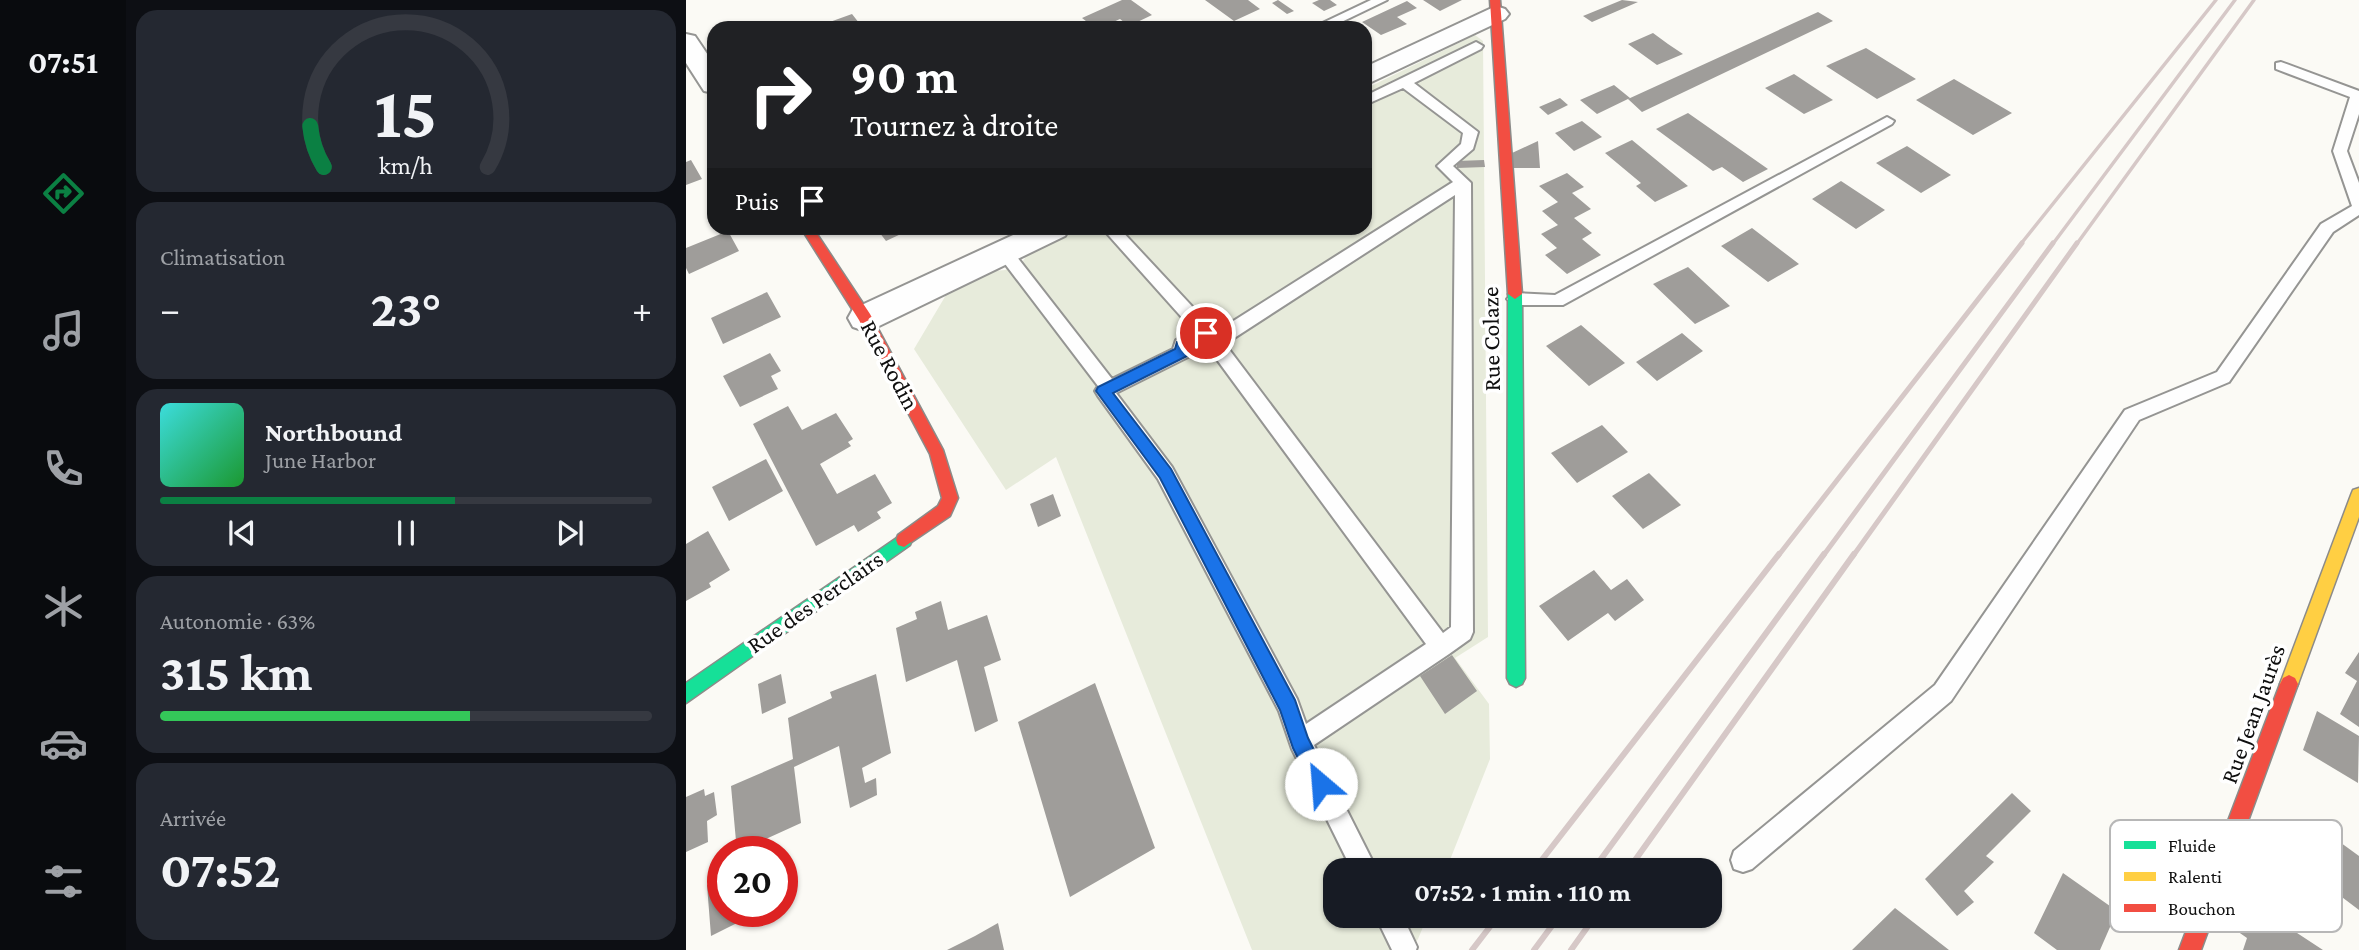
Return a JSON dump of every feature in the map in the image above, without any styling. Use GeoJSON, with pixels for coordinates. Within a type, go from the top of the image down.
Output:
{"type":"FeatureCollection","features":[{"type":"Feature","properties":{"kind":"street"},"geometry":{"type":"LineString","coordinates":[[1372,73],[1496,7]]}},
{"type":"Feature","properties":{"kind":"street","name":"Rue Colaze"},"geometry":{"type":"LineString","coordinates":[[1496,7],[1515,299],[1516,678]]}},
{"type":"Feature","properties":{"kind":"street"},"geometry":{"type":"LineString","coordinates":[[686,43],[707,74]]}},
{"type":"Feature","properties":{"kind":"street","name":"Rue Rodin"},"geometry":{"type":"LineString","coordinates":[[812,235],[866,318],[938,454],[950,498],[944,511]]}},
{"type":"Feature","properties":{"kind":"street"},"geometry":{"type":"LineString","coordinates":[[866,318],[1039,235]]}},
{"type":"Feature","properties":{"kind":"street","name":"Rue Jean Jaurès"},"geometry":{"type":"LineString","coordinates":[[2238,820],[2359,495]]}},
{"type":"Feature","properties":{"kind":"street","name":"Rue des Perclairs"},"geometry":{"type":"LineString","coordinates":[[686,694],[944,511]]}},
{"type":"Feature","properties":{"kind":"street","name":"Rue Jean Jaurès"},"geometry":{"type":"LineString","coordinates":[[2190,950],[2197,932]]}},
{"type":"Feature","properties":{"kind":"lane"},"geometry":{"type":"LineString","coordinates":[[1334,21],[1381,0]]}},
{"type":"Feature","properties":{"kind":"lane"},"geometry":{"type":"LineString","coordinates":[[1372,98],[1476,46]]}},
{"type":"Feature","properties":{"kind":"lane"},"geometry":{"type":"LineString","coordinates":[[1744,860],[1943,693],[2132,415],[2223,377],[2327,228],[2359,206],[2340,151],[2358,95],[2281,66]]}},
{"type":"Feature","properties":{"kind":"lane"},"geometry":{"type":"LineString","coordinates":[[1300,741],[1462,632],[1463,183],[1444,166],[1468,146],[1471,132],[1404,82]]}},
{"type":"Feature","properties":{"kind":"lane"},"geometry":{"type":"LineString","coordinates":[[1515,299],[1557,301],[1887,121]]}},
{"type":"Feature","properties":{"kind":"lane"},"geometry":{"type":"LineString","coordinates":[[1358,858],[1300,741],[1289,707],[1172,486],[1104,391],[1182,352],[1182,345],[1210,337],[1463,183]]}},
{"type":"Feature","properties":{"kind":"lane"},"geometry":{"type":"LineString","coordinates":[[1116,235],[1210,337],[1440,647]]}},
{"type":"Feature","properties":{"kind":"lane"},"geometry":{"type":"LineString","coordinates":[[1004,252],[1109,388]]}},
{"type":"Feature","properties":{"kind":"lane"},"geometry":{"type":"LineString","coordinates":[[1394,928],[1404,947]]}},
{"type":"Feature","properties":{"kind":"green space"},"geometry":{"type":"Polygon","coordinates":[[[1475,35],[1483,41],[1488,637],[1455,658],[1489,704],[1490,759],[1451,858],[1323,858],[1323,928],[1423,928],[1410,950],[1252,950],[1056,457],[1006,490],[914,349],[946,295],[995,271],[1005,270],[1023,261],[1027,255],[1068,235],[1372,235],[1372,86],[1475,35]]]}},
{"type":"Feature","properties":{"kind":"building"},"geometry":{"type":"Polygon","coordinates":[[[1122,0],[1131,0],[1152,15],[1139,21],[1086,21],[1082,18],[1122,0]]]}},
{"type":"Feature","properties":{"kind":"building"},"geometry":{"type":"Polygon","coordinates":[[[1205,0],[1248,0],[1260,9],[1234,21],[1205,0]]]}},
{"type":"Feature","properties":{"kind":"building"},"geometry":{"type":"Polygon","coordinates":[[[1278,0],[1294,11],[1287,14],[1272,3],[1278,0]]]}},
{"type":"Feature","properties":{"kind":"building"},"geometry":{"type":"Polygon","coordinates":[[[1330,0],[1337,5],[1324,11],[1312,3],[1330,0]]]}},
{"type":"Feature","properties":{"kind":"building"},"geometry":{"type":"Polygon","coordinates":[[[1423,0],[1462,0],[1440,11],[1423,0]]]}},
{"type":"Feature","properties":{"kind":"building"},"geometry":{"type":"Polygon","coordinates":[[[1622,0],[1638,2],[1592,22],[1583,16],[1622,0]]]}},
{"type":"Feature","properties":{"kind":"building"},"geometry":{"type":"Polygon","coordinates":[[[1407,1],[1417,8],[1397,17],[1407,24],[1381,35],[1372,29],[1372,21],[1364,21],[1407,1]]]}},
{"type":"Feature","properties":{"kind":"building"},"geometry":{"type":"Polygon","coordinates":[[[1818,12],[1833,21],[1642,112],[1628,99],[1818,12]]]}},
{"type":"Feature","properties":{"kind":"building"},"geometry":{"type":"Polygon","coordinates":[[[852,14],[858,21],[832,21],[852,14]]]}},
{"type":"Feature","properties":{"kind":"building"},"geometry":{"type":"Polygon","coordinates":[[[1653,33],[1683,54],[1657,65],[1628,44],[1653,33]]]}},
{"type":"Feature","properties":{"kind":"building"},"geometry":{"type":"Polygon","coordinates":[[[1866,48],[1916,79],[1877,99],[1826,66],[1866,48]]]}},
{"type":"Feature","properties":{"kind":"building"},"geometry":{"type":"Polygon","coordinates":[[[1794,74],[1833,100],[1804,114],[1765,88],[1794,74]]]}},
{"type":"Feature","properties":{"kind":"building"},"geometry":{"type":"Polygon","coordinates":[[[1954,79],[2012,113],[1973,135],[1916,100],[1954,79]]]}},
{"type":"Feature","properties":{"kind":"building"},"geometry":{"type":"Polygon","coordinates":[[[1614,85],[1630,98],[1597,114],[1580,100],[1614,85]]]}},
{"type":"Feature","properties":{"kind":"building"},"geometry":{"type":"Polygon","coordinates":[[[1560,98],[1568,105],[1548,115],[1539,107],[1560,98]]]}},
{"type":"Feature","properties":{"kind":"building"},"geometry":{"type":"Polygon","coordinates":[[[1688,113],[1768,169],[1743,182],[1722,167],[1713,171],[1656,129],[1688,113]]]}},
{"type":"Feature","properties":{"kind":"building"},"geometry":{"type":"Polygon","coordinates":[[[1582,121],[1602,137],[1574,151],[1555,133],[1582,121]]]}},
{"type":"Feature","properties":{"kind":"building"},"geometry":{"type":"Polygon","coordinates":[[[1632,140],[1688,186],[1655,202],[1636,186],[1641,183],[1605,153],[1632,140]]]}},
{"type":"Feature","properties":{"kind":"building"},"geometry":{"type":"Polygon","coordinates":[[[1538,141],[1540,168],[1513,168],[1512,153],[1538,141]]]}},
{"type":"Feature","properties":{"kind":"building"},"geometry":{"type":"Polygon","coordinates":[[[1907,146],[1951,175],[1921,193],[1876,163],[1907,146]]]}},
{"type":"Feature","properties":{"kind":"building"},"geometry":{"type":"Polygon","coordinates":[[[691,160],[702,179],[686,185],[686,162],[691,160]]]}},
{"type":"Feature","properties":{"kind":"building"},"geometry":{"type":"Polygon","coordinates":[[[1484,160],[1485,167],[1457,168],[1457,161],[1484,160]]]}},
{"type":"Feature","properties":{"kind":"building"},"geometry":{"type":"Polygon","coordinates":[[[1567,173],[1584,187],[1572,193],[1591,209],[1574,218],[1592,233],[1582,239],[1601,255],[1567,274],[1545,255],[1557,248],[1541,234],[1558,225],[1542,211],[1558,202],[1539,186],[1567,173]]]}},
{"type":"Feature","properties":{"kind":"building"},"geometry":{"type":"Polygon","coordinates":[[[1841,181],[1885,210],[1856,229],[1812,199],[1841,181]]]}},
{"type":"Feature","properties":{"kind":"building"},"geometry":{"type":"Polygon","coordinates":[[[1752,228],[1799,264],[1768,282],[1721,246],[1752,228]]]}},
{"type":"Feature","properties":{"kind":"building"},"geometry":{"type":"Polygon","coordinates":[[[718,235],[730,235],[739,251],[689,274],[686,268],[686,248],[718,235]]]}},
{"type":"Feature","properties":{"kind":"building"},"geometry":{"type":"Polygon","coordinates":[[[881,235],[899,235],[886,241],[881,235]]]}},
{"type":"Feature","properties":{"kind":"building"},"geometry":{"type":"Polygon","coordinates":[[[1688,267],[1730,306],[1695,324],[1653,284],[1688,267]]]}},
{"type":"Feature","properties":{"kind":"building"},"geometry":{"type":"Polygon","coordinates":[[[767,292],[781,317],[723,344],[711,318],[767,292]]]}},
{"type":"Feature","properties":{"kind":"building"},"geometry":{"type":"Polygon","coordinates":[[[1581,325],[1625,363],[1589,386],[1546,346],[1581,325]]]}},
{"type":"Feature","properties":{"kind":"building"},"geometry":{"type":"Polygon","coordinates":[[[1682,333],[1703,351],[1657,381],[1636,362],[1682,333]]]}},
{"type":"Feature","properties":{"kind":"building"},"geometry":{"type":"Polygon","coordinates":[[[770,353],[781,371],[771,376],[778,389],[740,407],[723,376],[770,353]]]}},
{"type":"Feature","properties":{"kind":"building"},"geometry":{"type":"Polygon","coordinates":[[[788,406],[802,430],[836,413],[853,439],[848,442],[851,446],[820,464],[837,494],[875,474],[892,503],[877,512],[881,518],[858,532],[854,525],[816,546],[753,424],[788,406]]]}},
{"type":"Feature","properties":{"kind":"building"},"geometry":{"type":"Polygon","coordinates":[[[1602,425],[1628,452],[1577,483],[1551,453],[1602,425]]]}},
{"type":"Feature","properties":{"kind":"building"},"geometry":{"type":"Polygon","coordinates":[[[766,459],[783,491],[729,521],[712,487],[766,459]]]}},
{"type":"Feature","properties":{"kind":"building"},"geometry":{"type":"Polygon","coordinates":[[[1649,473],[1681,505],[1643,529],[1612,496],[1649,473]]]}},
{"type":"Feature","properties":{"kind":"building"},"geometry":{"type":"Polygon","coordinates":[[[1053,494],[1061,516],[1038,527],[1030,504],[1053,494]]]}},
{"type":"Feature","properties":{"kind":"building"},"geometry":{"type":"Polygon","coordinates":[[[708,531],[730,570],[709,583],[711,587],[686,601],[686,544],[708,531]]]}},
{"type":"Feature","properties":{"kind":"building"},"geometry":{"type":"Polygon","coordinates":[[[1594,570],[1611,590],[1627,579],[1644,600],[1615,621],[1608,613],[1568,641],[1539,606],[1594,570]]]}},
{"type":"Feature","properties":{"kind":"building"},"geometry":{"type":"Polygon","coordinates":[[[941,601],[948,630],[987,615],[1001,660],[984,667],[998,721],[975,732],[957,660],[906,682],[896,628],[917,619],[915,612],[941,601]]]}},
{"type":"Feature","properties":{"kind":"building"},"geometry":{"type":"Polygon","coordinates":[[[2359,652],[2359,727],[2340,714],[2357,681],[2345,673],[2359,652]]]}},
{"type":"Feature","properties":{"kind":"building"},"geometry":{"type":"Polygon","coordinates":[[[1452,655],[1477,691],[1445,714],[1420,676],[1452,655]]]}},
{"type":"Feature","properties":{"kind":"building"},"geometry":{"type":"Polygon","coordinates":[[[781,674],[786,703],[762,714],[758,684],[781,674]]]}},
{"type":"Feature","properties":{"kind":"building"},"geometry":{"type":"Polygon","coordinates":[[[876,674],[891,753],[862,768],[865,783],[876,778],[877,795],[850,808],[839,746],[794,767],[801,823],[772,836],[736,836],[731,786],[793,759],[788,718],[832,698],[830,692],[876,674]]]}},
{"type":"Feature","properties":{"kind":"building"},"geometry":{"type":"Polygon","coordinates":[[[1095,683],[1155,848],[1070,897],[1018,722],[1095,683]]]}},
{"type":"Feature","properties":{"kind":"building"},"geometry":{"type":"Polygon","coordinates":[[[2317,711],[2359,736],[2358,783],[2303,750],[2317,711]]]}},
{"type":"Feature","properties":{"kind":"building"},"geometry":{"type":"Polygon","coordinates":[[[704,789],[705,796],[714,792],[717,815],[707,821],[707,842],[686,852],[686,797],[704,789]]]}},
{"type":"Feature","properties":{"kind":"building"},"geometry":{"type":"Polygon","coordinates":[[[2012,793],[2031,811],[1986,856],[1994,862],[1964,891],[1974,902],[1957,916],[1925,879],[2012,793]]]}},
{"type":"Feature","properties":{"kind":"building"},"geometry":{"type":"Polygon","coordinates":[[[2342,844],[2359,856],[2359,910],[2342,897],[2342,844]]]}},
{"type":"Feature","properties":{"kind":"building"},"geometry":{"type":"Polygon","coordinates":[[[2063,873],[2110,906],[2110,927],[2100,950],[2057,950],[2034,933],[2063,873]]]}},
{"type":"Feature","properties":{"kind":"building"},"geometry":{"type":"Polygon","coordinates":[[[1895,908],[1949,950],[1852,950],[1895,908]]]}},
{"type":"Feature","properties":{"kind":"building"},"geometry":{"type":"Polygon","coordinates":[[[998,923],[1004,950],[947,950],[975,936],[998,923]]]}},
{"type":"Feature","properties":{"kind":"building"},"geometry":{"type":"Polygon","coordinates":[[[710,927],[729,927],[711,936],[710,927]]]}},
{"type":"Feature","properties":{"kind":"building"},"geometry":{"type":"Polygon","coordinates":[[[2238,932],[2296,932],[2323,950],[2243,950],[2247,938],[2238,932]]]}},
{"type":"Feature","properties":{"kind":"railway"},"geometry":{"type":"LineString","coordinates":[[2020,245],[2216,0]]}},
{"type":"Feature","properties":{"kind":"railway"},"geometry":{"type":"LineString","coordinates":[[2052,245],[2235,0]]}},
{"type":"Feature","properties":{"kind":"railway"},"geometry":{"type":"LineString","coordinates":[[2076,245],[2254,0]]}},
{"type":"Feature","properties":{"kind":"railway"},"geometry":{"type":"LineString","coordinates":[[1778,556],[2022,243]]}},
{"type":"Feature","properties":{"kind":"railway"},"geometry":{"type":"LineString","coordinates":[[1823,556],[2053,243]]}},
{"type":"Feature","properties":{"kind":"railway"},"geometry":{"type":"LineString","coordinates":[[1853,556],[2077,243]]}},
{"type":"Feature","properties":{"kind":"railway"},"geometry":{"type":"LineString","coordinates":[[1543,858],[1779,554]]}},
{"type":"Feature","properties":{"kind":"railway"},"geometry":{"type":"LineString","coordinates":[[1602,858],[1824,554]]}},
{"type":"Feature","properties":{"kind":"railway"},"geometry":{"type":"LineString","coordinates":[[1637,858],[1854,554]]}},
{"type":"Feature","properties":{"kind":"railway"},"geometry":{"type":"LineString","coordinates":[[1472,950],[1489,928]]}},
{"type":"Feature","properties":{"kind":"railway"},"geometry":{"type":"LineString","coordinates":[[1534,950],[1550,928]]}},
{"type":"Feature","properties":{"kind":"railway"},"geometry":{"type":"LineString","coordinates":[[1571,950],[1587,928]]}},
{"type":"Feature","properties":{"kind":"traffic: fast"},"geometry":{"type":"LineString","coordinates":[[1515,294],[1516,678]]}},
{"type":"Feature","properties":{"kind":"traffic: fast"},"geometry":{"type":"LineString","coordinates":[[686,694],[904,540]]}},
{"type":"Feature","properties":{"kind":"traffic: slow"},"geometry":{"type":"LineString","coordinates":[[2289,684],[2359,495]]}},
{"type":"Feature","properties":{"kind":"traffic: jam"},"geometry":{"type":"LineString","coordinates":[[1495,0],[1515,294]]}},
{"type":"Feature","properties":{"kind":"traffic: jam"},"geometry":{"type":"LineString","coordinates":[[812,235],[865,318],[938,454],[950,498],[944,511],[904,540]]}},
{"type":"Feature","properties":{"kind":"traffic: jam"},"geometry":{"type":"LineString","coordinates":[[2238,820],[2289,684]]}},
{"type":"Feature","properties":{"kind":"traffic: jam"},"geometry":{"type":"LineString","coordinates":[[2190,950],[2197,932]]}},
{"type":"Feature","properties":{"kind":"route"},"geometry":{"type":"LineString","coordinates":[[1206,333],[1182,345],[1182,352],[1104,391],[1165,474],[1289,707],[1300,741],[1321,784]]}}]}
